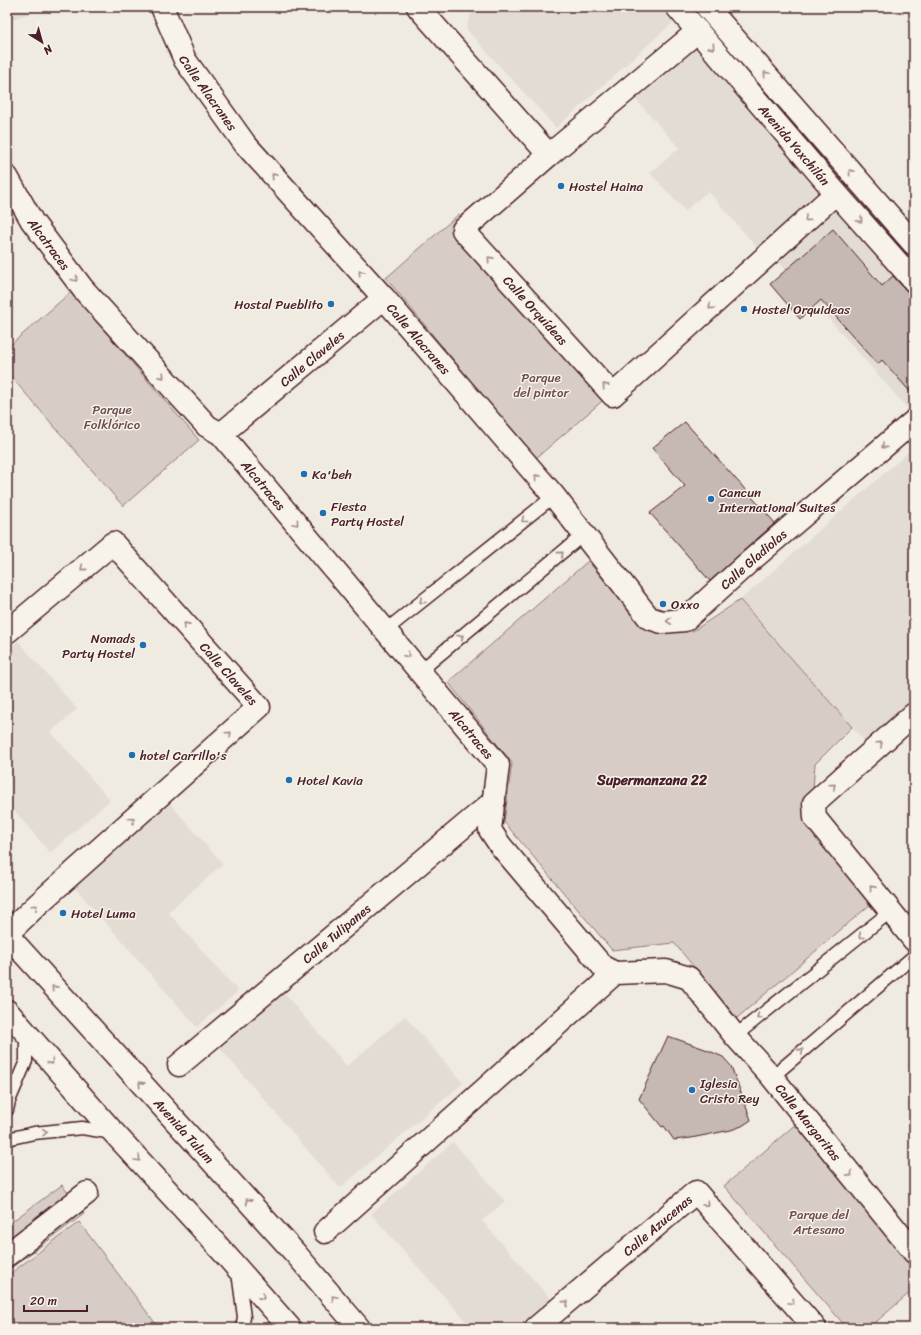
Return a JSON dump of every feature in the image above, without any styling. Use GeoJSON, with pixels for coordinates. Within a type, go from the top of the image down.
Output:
{"type":"FeatureCollection","features":[{"type":"Feature","properties":{"kind":"street","name":"Calle Alacranes"},"geometry":{"type":"LineString","coordinates":[[162,7],[186,60],[245,144],[384,298],[554,496],[649,618],[662,622],[685,620],[702,604]]}},
{"type":"Feature","properties":{"kind":"street"},"geometry":{"type":"LineString","coordinates":[[418,7],[549,155]]}},
{"type":"Feature","properties":{"kind":"street","name":"Avenida Yaxchilán"},"geometry":{"type":"LineString","coordinates":[[677,7],[836,193],[914,281]]}},
{"type":"Feature","properties":{"kind":"street","name":"Avenida Yaxchilán"},"geometry":{"type":"LineString","coordinates":[[707,7],[914,244]]}},
{"type":"Feature","properties":{"kind":"street","name":"Calle Orquídeas"},"geometry":{"type":"LineString","coordinates":[[698,31],[549,155],[463,230],[614,395],[836,193]]}},
{"type":"Feature","properties":{"kind":"street","name":"Alcatraces"},"geometry":{"type":"LineString","coordinates":[[7,177],[32,221],[83,289],[207,426],[221,434],[498,765],[490,830],[500,845],[603,967],[615,972]]}},
{"type":"Feature","properties":{"kind":"street","name":"Calle Claveles"},"geometry":{"type":"LineString","coordinates":[[221,434],[384,298]]}},
{"type":"Feature","properties":{"kind":"street","name":"Calle Gladiolas"},"geometry":{"type":"LineString","coordinates":[[702,604],[914,421]]}},
{"type":"Feature","properties":{"kind":"street","name":"Calle Claveles"},"geometry":{"type":"LineString","coordinates":[[7,632],[113,543],[259,707],[44,899],[7,935]]}},
{"type":"Feature","properties":{"kind":"street"},"geometry":{"type":"LineString","coordinates":[[914,714],[814,802],[815,818],[914,940]]}},
{"type":"Feature","properties":{"kind":"street","name":"Calle Tulipanes"},"geometry":{"type":"LineString","coordinates":[[179,1065],[494,801]]}},
{"type":"Feature","properties":{"kind":"street","name":"Avenida Tulum"},"geometry":{"type":"LineString","coordinates":[[7,935],[296,1254],[359,1328]]}},
{"type":"Feature","properties":{"kind":"street","name":"Calle Margaritas"},"geometry":{"type":"LineString","coordinates":[[615,972],[666,971],[689,978],[736,1036],[772,1077],[914,1252]]}},
{"type":"Feature","properties":{"kind":"street"},"geometry":{"type":"LineString","coordinates":[[325,1232],[615,972]]}},
{"type":"Feature","properties":{"kind":"street"},"geometry":{"type":"LineString","coordinates":[[7,1011],[114,1133],[208,1235],[290,1328]]}},
{"type":"Feature","properties":{"kind":"street","name":"Calle Azucenas"},"geometry":{"type":"LineString","coordinates":[[536,1328],[696,1192],[814,1328]]}},
{"type":"Feature","properties":{"kind":"street"},"geometry":{"type":"LineString","coordinates":[[7,1255],[87,1193]]}},
{"type":"Feature","properties":{"kind":"lane"},"geometry":{"type":"LineString","coordinates":[[386,630],[554,496]]}},
{"type":"Feature","properties":{"kind":"lane"},"geometry":{"type":"LineString","coordinates":[[420,671],[584,534]]}},
{"type":"Feature","properties":{"kind":"lane"},"geometry":{"type":"LineString","coordinates":[[736,1036],[891,912]]}},
{"type":"Feature","properties":{"kind":"lane"},"geometry":{"type":"LineString","coordinates":[[772,1077],[914,956]]}},
{"type":"Feature","properties":{"kind":"lane"},"geometry":{"type":"LineString","coordinates":[[7,1110],[9,1101],[26,1061],[26,1033]]}},
{"type":"Feature","properties":{"kind":"lane"},"geometry":{"type":"LineString","coordinates":[[7,1139],[34,1133],[82,1128],[114,1133]]}},
{"type":"Feature","properties":{"kind":"lane"},"geometry":{"type":"LineString","coordinates":[[238,1270],[244,1317],[242,1328]]}},
{"type":"Feature","properties":{"kind":"shaded area"},"geometry":{"type":"Polygon","coordinates":[[[7,7],[50,7],[7,21],[7,7]]]}},
{"type":"Feature","properties":{"kind":"shaded area"},"geometry":{"type":"Polygon","coordinates":[[[473,7],[690,7],[556,128],[466,29],[473,7]]]}},
{"type":"Feature","properties":{"kind":"shaded area"},"geometry":{"type":"Polygon","coordinates":[[[699,35],[832,186],[759,250],[708,191],[685,211],[650,173],[679,148],[632,95],[699,35]]]}},
{"type":"Feature","properties":{"kind":"shaded area"},"geometry":{"type":"Polygon","coordinates":[[[849,198],[914,272],[914,401],[907,408],[777,260],[849,198]]]}},
{"type":"Feature","properties":{"kind":"shaded area"},"geometry":{"type":"Polygon","coordinates":[[[914,447],[914,700],[866,743],[740,600],[914,447]]]}},
{"type":"Feature","properties":{"kind":"shaded area"},"geometry":{"type":"Polygon","coordinates":[[[18,641],[77,709],[51,732],[110,800],[50,853],[7,802],[7,651],[18,641]]]}},
{"type":"Feature","properties":{"kind":"shaded area"},"geometry":{"type":"Polygon","coordinates":[[[166,799],[223,864],[168,912],[238,991],[197,1027],[70,882],[166,799]]]}},
{"type":"Feature","properties":{"kind":"shaded area"},"geometry":{"type":"Polygon","coordinates":[[[283,992],[347,1066],[405,1016],[463,1083],[340,1188],[219,1047],[283,992]]]}},
{"type":"Feature","properties":{"kind":"shaded area"},"geometry":{"type":"Polygon","coordinates":[[[453,1142],[505,1201],[482,1221],[555,1304],[527,1328],[472,1328],[371,1214],[453,1142]]]}},
{"type":"Feature","properties":{"kind":"green space","name":"Parque del pintor"},"geometry":{"type":"Polygon","coordinates":[[[459,214],[615,390],[535,459],[386,278],[459,214]]]}},
{"type":"Feature","properties":{"kind":"green space","name":"Parque Folklórico"},"geometry":{"type":"Polygon","coordinates":[[[71,292],[199,440],[123,506],[7,372],[7,348],[71,292]]]}},
{"type":"Feature","properties":{"kind":"green space"},"geometry":{"type":"Polygon","coordinates":[[[588,561],[644,628],[693,631],[740,600],[852,727],[815,764],[812,801],[885,892],[737,1018],[674,943],[612,950],[504,822],[512,763],[448,682],[588,561]]]}},
{"type":"Feature","properties":{"kind":"green space","name":"Parque del Artesano"},"geometry":{"type":"Polygon","coordinates":[[[797,1123],[914,1258],[914,1289],[869,1328],[847,1328],[724,1186],[797,1123]]]}},
{"type":"Feature","properties":{"kind":"green space"},"geometry":{"type":"Polygon","coordinates":[[[62,1185],[84,1214],[7,1271],[7,1225],[62,1185]]]}},
{"type":"Feature","properties":{"kind":"green space"},"geometry":{"type":"Polygon","coordinates":[[[79,1222],[159,1328],[7,1328],[7,1276],[79,1222]]]}},
{"type":"Feature","properties":{"kind":"building"},"geometry":{"type":"Polygon","coordinates":[[[833,229],[882,286],[893,276],[914,299],[914,396],[882,360],[878,364],[821,300],[800,319],[770,284],[833,229]]]}},
{"type":"Feature","properties":{"kind":"building","name":"Cancun International Suites"},"geometry":{"type":"Polygon","coordinates":[[[685,422],[775,523],[710,581],[650,513],[685,486],[652,448],[685,422]]]}},
{"type":"Feature","properties":{"kind":"building","name":"Iglesia Cristo Rey"},"geometry":{"type":"Polygon","coordinates":[[[668,1036],[723,1057],[731,1066],[751,1120],[742,1126],[731,1130],[674,1140],[664,1126],[662,1127],[639,1099],[668,1036]]]}},
{"type":"Feature","properties":{"kind":"place","name":"Hostel Haina"},"geometry":{"type":"Point","coordinates":[561,186]}},
{"type":"Feature","properties":{"kind":"place","name":"Hostal Pueblito"},"geometry":{"type":"Point","coordinates":[331,304]}},
{"type":"Feature","properties":{"kind":"place","name":"Hostel Orquideas"},"geometry":{"type":"Point","coordinates":[744,309]}},
{"type":"Feature","properties":{"kind":"place","name":"Ka'beh"},"geometry":{"type":"Point","coordinates":[304,474]}},
{"type":"Feature","properties":{"kind":"place","name":"Cancun International Suites"},"geometry":{"type":"Point","coordinates":[711,499]}},
{"type":"Feature","properties":{"kind":"place","name":"Fiesta Party Hostel"},"geometry":{"type":"Point","coordinates":[323,513]}},
{"type":"Feature","properties":{"kind":"place","name":"Oxxo"},"geometry":{"type":"Point","coordinates":[663,604]}},
{"type":"Feature","properties":{"kind":"place","name":"Nomads Party Hostel"},"geometry":{"type":"Point","coordinates":[143,645]}},
{"type":"Feature","properties":{"kind":"place","name":"hotel Carrillo's"},"geometry":{"type":"Point","coordinates":[132,755]}},
{"type":"Feature","properties":{"kind":"place","name":"Hotel Kavia"},"geometry":{"type":"Point","coordinates":[289,780]}},
{"type":"Feature","properties":{"kind":"place","name":"Hotel Luma"},"geometry":{"type":"Point","coordinates":[63,913]}},
{"type":"Feature","properties":{"kind":"place","name":"Iglesia Cristo Rey"},"geometry":{"type":"Point","coordinates":[692,1090]}},
{"type":"Feature","properties":{"kind":"district","name":"Supermanzana 22"},"geometry":{"type":"Point","coordinates":[652,780]}}]}
